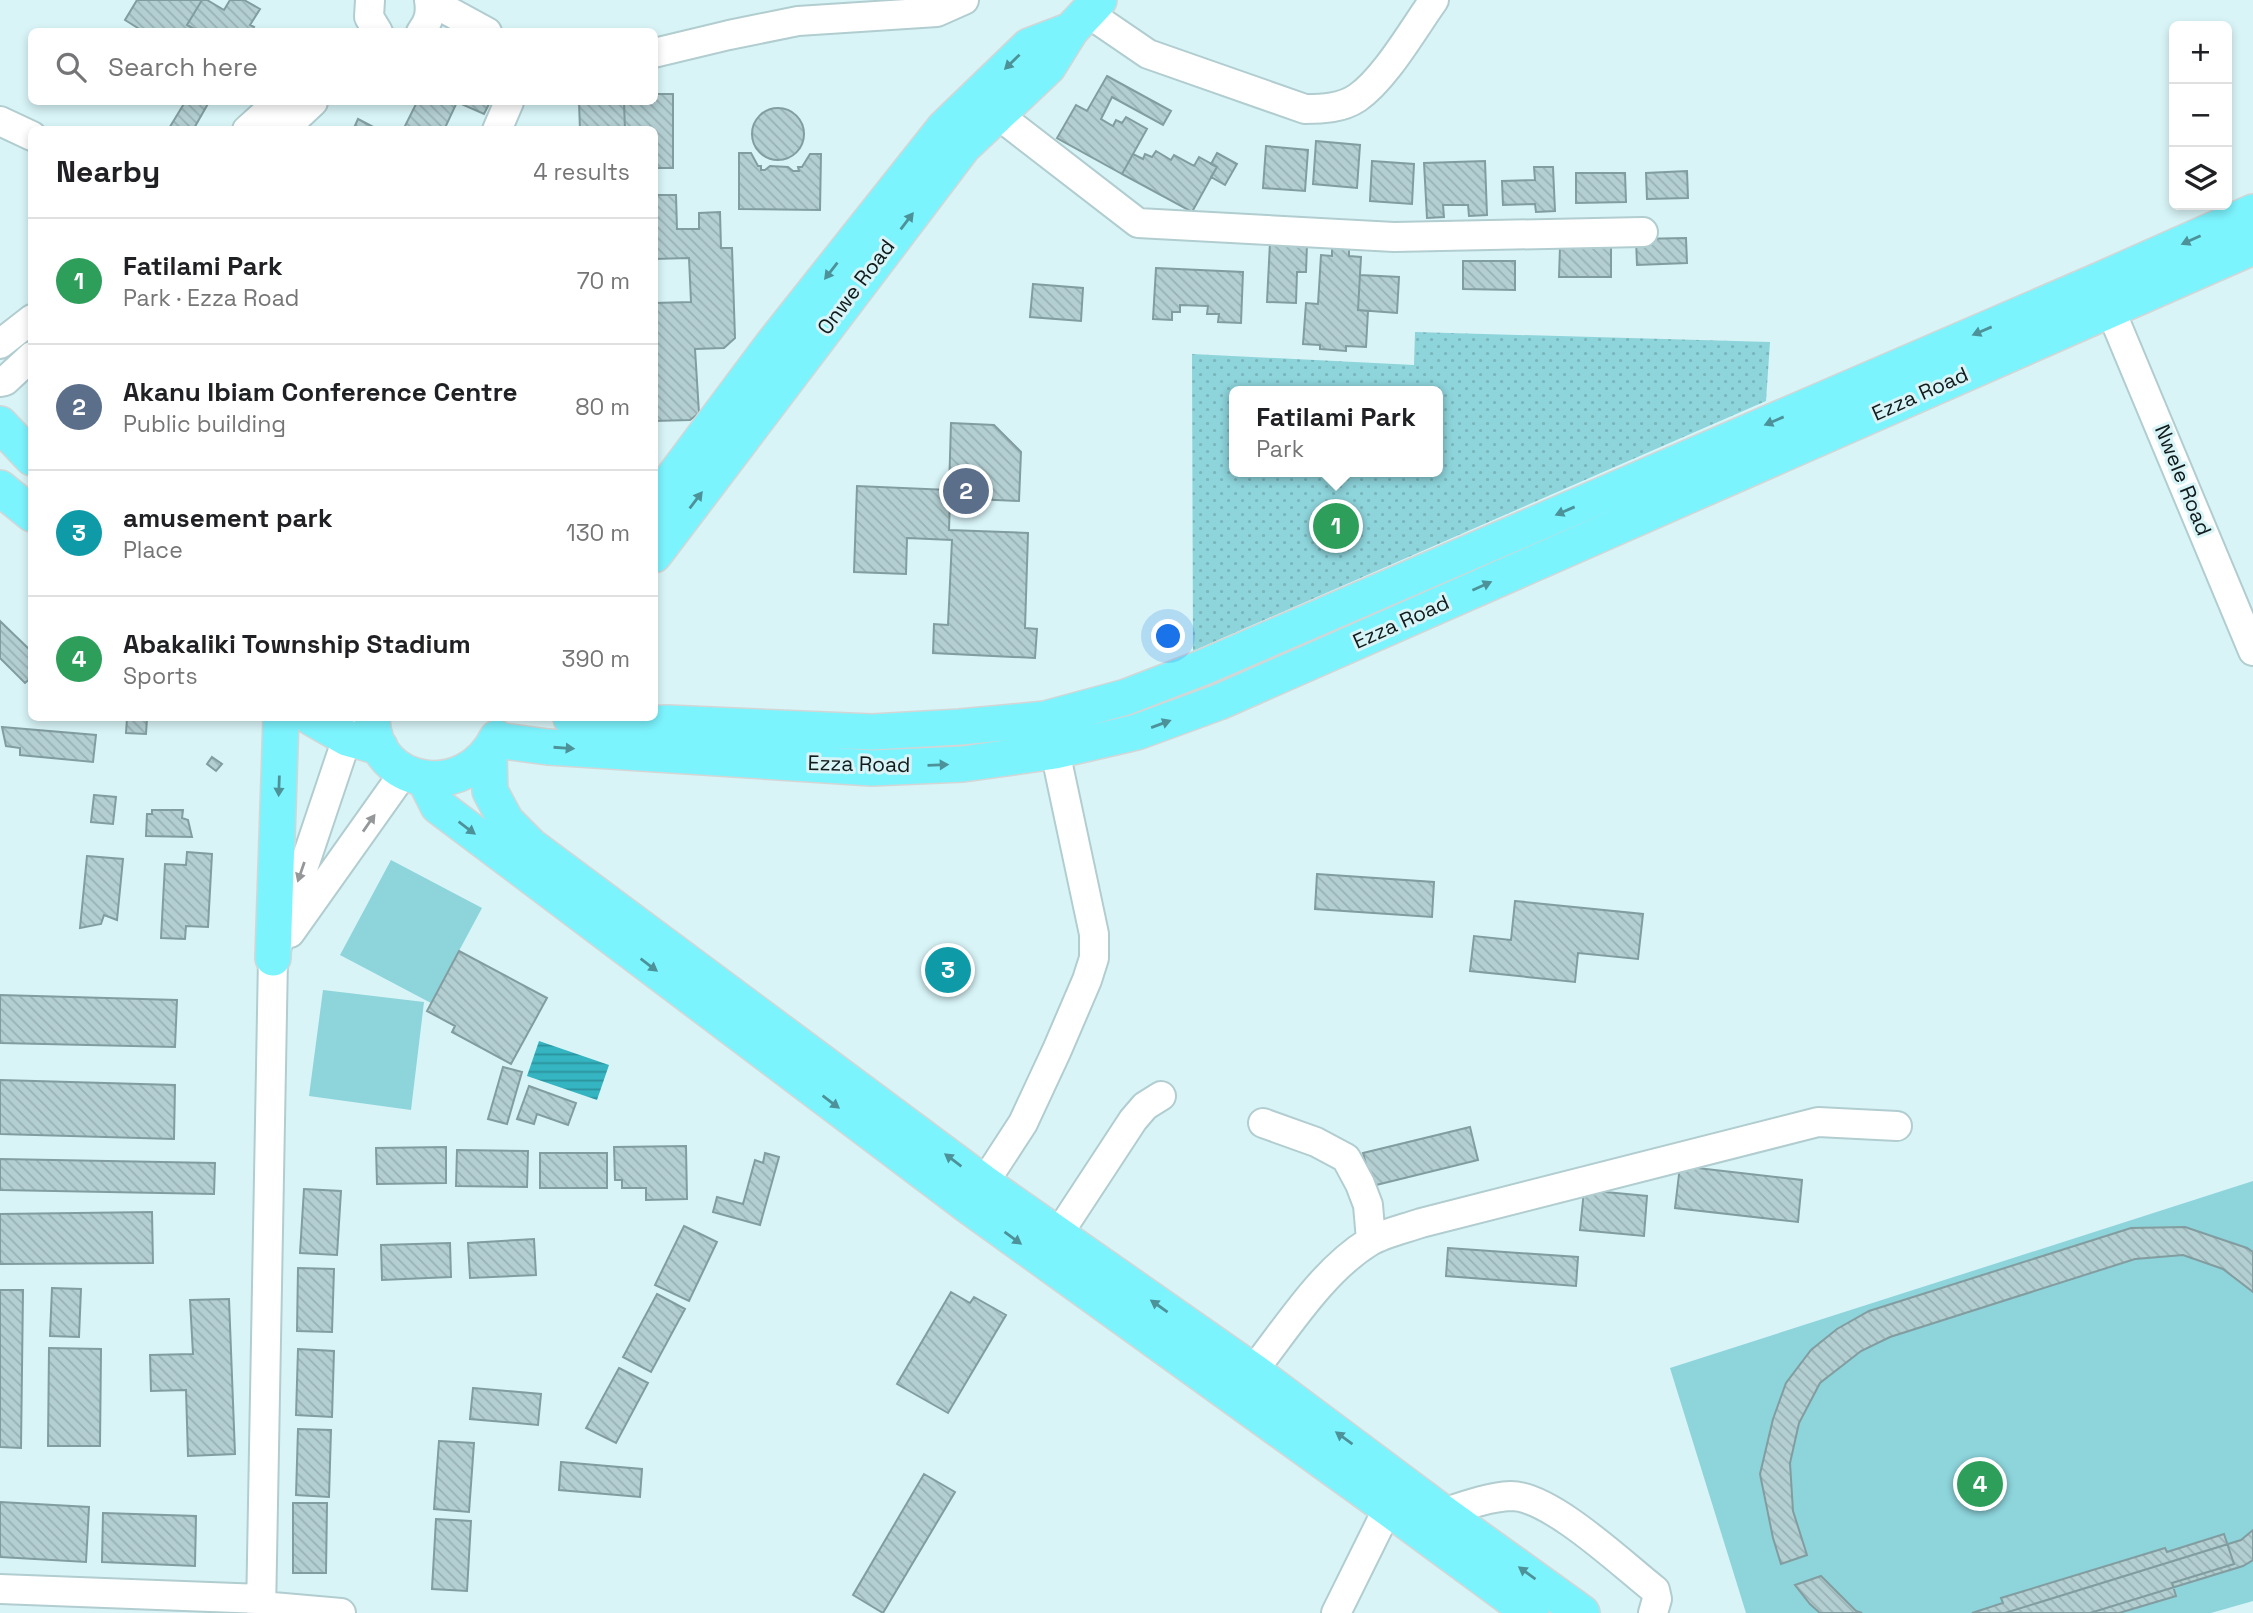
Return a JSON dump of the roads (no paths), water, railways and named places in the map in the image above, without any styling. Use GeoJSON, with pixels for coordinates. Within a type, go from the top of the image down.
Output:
{"type":"FeatureCollection","features":[{"type":"Feature","properties":{"kind":"main road","name":"Onwe Road"},"geometry":{"type":"LineString","coordinates":[[658,498],[963,146],[1048,67],[1086,14]]}},
{"type":"Feature","properties":{"kind":"main road","name":"Onwe Road"},"geometry":{"type":"LineString","coordinates":[[658,549],[784,355],[944,128],[1029,46],[1086,14]]}},
{"type":"Feature","properties":{"kind":"main road","name":"Ezza Road"},"geometry":{"type":"LineString","coordinates":[[501,731],[548,747],[873,768],[963,764],[1055,751],[1137,732],[1219,702],[2105,295],[2253,212]]}},
{"type":"Feature","properties":{"kind":"main road","name":"Ezza Road"},"geometry":{"type":"LineString","coordinates":[[661,720],[872,732],[1045,719],[1126,697],[2105,295],[2253,247]]}},
{"type":"Feature","properties":{"kind":"main road"},"geometry":{"type":"LineString","coordinates":[[0,424],[28,453]]}},
{"type":"Feature","properties":{"kind":"main road"},"geometry":{"type":"LineString","coordinates":[[0,488],[28,511]]}},
{"type":"Feature","properties":{"kind":"main road"},"geometry":{"type":"LineString","coordinates":[[1204,667],[1219,702]]}},
{"type":"Feature","properties":{"kind":"main road"},"geometry":{"type":"LineString","coordinates":[[272,958],[281,721]]}},
{"type":"Feature","properties":{"kind":"main road"},"geometry":{"type":"LineString","coordinates":[[325,721],[365,730],[391,761],[414,775],[438,806],[970,1207],[1396,1495],[1443,1513],[1582,1613]]}},
{"type":"Feature","properties":{"kind":"main road","name":"Ezza Road"},"geometry":{"type":"LineString","coordinates":[[587,721],[609,725],[651,721]]}},
{"type":"Feature","properties":{"kind":"main road"},"geometry":{"type":"LineString","coordinates":[[414,775],[442,779],[460,775],[476,766],[501,731]]}},
{"type":"Feature","properties":{"kind":"main road"},"geometry":{"type":"LineString","coordinates":[[501,731],[490,791],[506,821],[531,846],[984,1183],[1253,1371],[1531,1613]]}},
{"type":"Feature","properties":{"kind":"street"},"geometry":{"type":"LineString","coordinates":[[658,51],[798,21],[937,12],[964,0]]}},
{"type":"Feature","properties":{"kind":"street"},"geometry":{"type":"LineString","coordinates":[[1086,14],[1148,54],[1305,110],[1330,109],[1357,98],[1379,77],[1434,0]]}},
{"type":"Feature","properties":{"kind":"street"},"geometry":{"type":"LineString","coordinates":[[424,28],[430,13],[429,1]]}},
{"type":"Feature","properties":{"kind":"street"},"geometry":{"type":"LineString","coordinates":[[429,1],[480,28]]}},
{"type":"Feature","properties":{"kind":"street"},"geometry":{"type":"LineString","coordinates":[[272,120],[306,105]]}},
{"type":"Feature","properties":{"kind":"street"},"geometry":{"type":"LineString","coordinates":[[499,126],[508,105]]}},
{"type":"Feature","properties":{"kind":"street"},"geometry":{"type":"LineString","coordinates":[[998,114],[1138,223],[1394,237],[1643,232]]}},
{"type":"Feature","properties":{"kind":"street"},"geometry":{"type":"LineString","coordinates":[[0,121],[28,134]]}},
{"type":"Feature","properties":{"kind":"street","name":"Nwele Road"},"geometry":{"type":"LineString","coordinates":[[2105,295],[2253,651]]}},
{"type":"Feature","properties":{"kind":"street"},"geometry":{"type":"LineString","coordinates":[[0,344],[28,322]]}},
{"type":"Feature","properties":{"kind":"street"},"geometry":{"type":"LineString","coordinates":[[0,383],[28,360]]}},
{"type":"Feature","properties":{"kind":"street"},"geometry":{"type":"LineString","coordinates":[[261,1606],[272,958],[365,730]]}},
{"type":"Feature","properties":{"kind":"street"},"geometry":{"type":"LineString","coordinates":[[984,1183],[1023,1123],[1087,980],[1094,958],[1094,934],[1055,751]]}},
{"type":"Feature","properties":{"kind":"street"},"geometry":{"type":"LineString","coordinates":[[272,958],[414,775]]}},
{"type":"Feature","properties":{"kind":"street"},"geometry":{"type":"LineString","coordinates":[[1057,1236],[1132,1119],[1145,1106],[1161,1096]]}},
{"type":"Feature","properties":{"kind":"street"},"geometry":{"type":"LineString","coordinates":[[1253,1371],[1324,1281],[1345,1259],[1371,1240],[1421,1223],[1818,1122],[1897,1126]]}},
{"type":"Feature","properties":{"kind":"street"},"geometry":{"type":"LineString","coordinates":[[1263,1123],[1316,1142],[1346,1158],[1368,1205],[1371,1240]]}},
{"type":"Feature","properties":{"kind":"street"},"geometry":{"type":"LineString","coordinates":[[1336,1613],[1396,1495]]}},
{"type":"Feature","properties":{"kind":"street"},"geometry":{"type":"LineString","coordinates":[[1443,1513],[1478,1502],[1513,1496],[1541,1504],[1590,1537],[1655,1590],[1657,1599],[1653,1613]]}},
{"type":"Feature","properties":{"kind":"street"},"geometry":{"type":"LineString","coordinates":[[0,1589],[341,1613]]}},
{"type":"Feature","properties":{"kind":"place","name":"Akanu Ibiam Conference Centre"},"geometry":{"type":"Point","coordinates":[966,491]}},
{"type":"Feature","properties":{"kind":"place","name":"Fatilami Park"},"geometry":{"type":"Point","coordinates":[1336,526]}},
{"type":"Feature","properties":{"kind":"place","name":"amusement park"},"geometry":{"type":"Point","coordinates":[948,970]}},
{"type":"Feature","properties":{"kind":"place","name":"Abakaliki Township Stadium"},"geometry":{"type":"Point","coordinates":[1980,1484]}}]}
